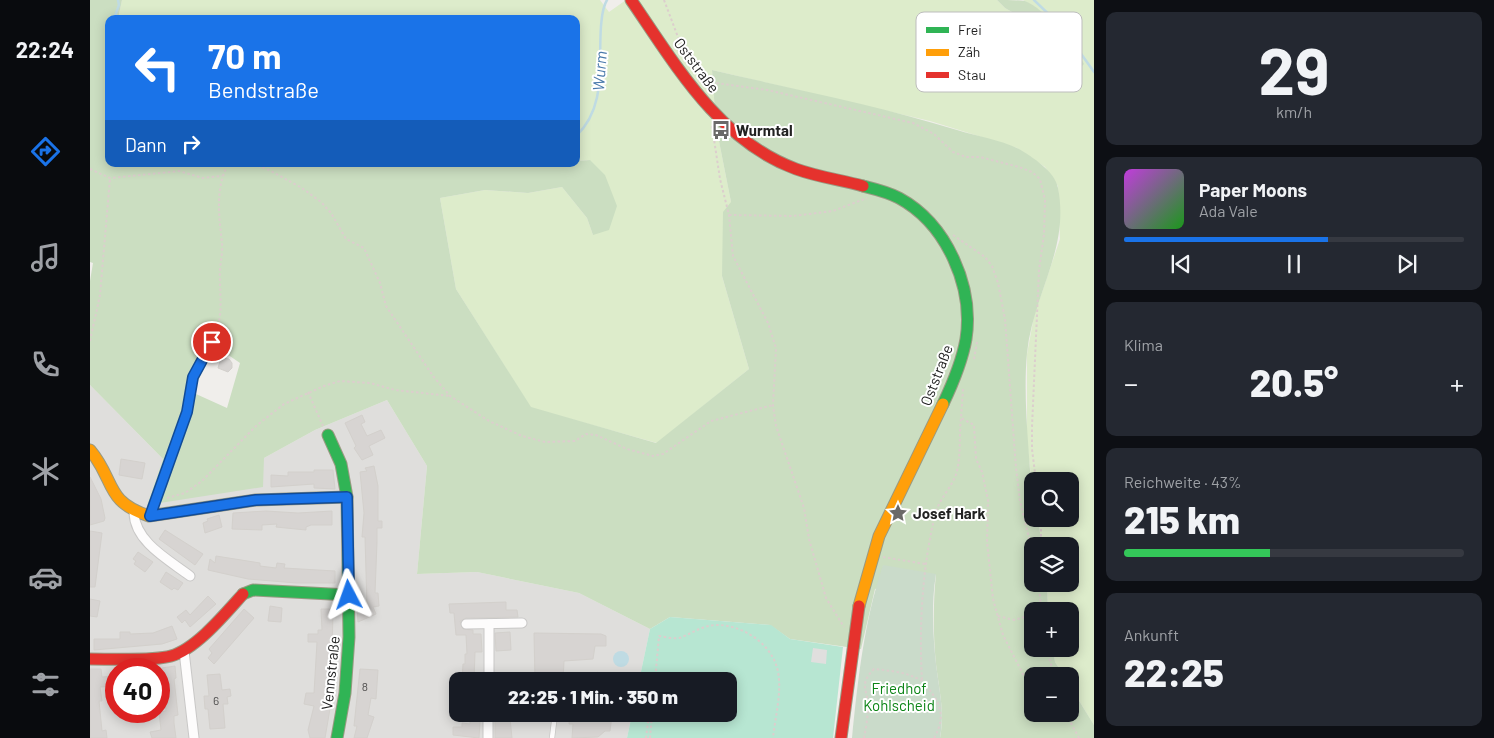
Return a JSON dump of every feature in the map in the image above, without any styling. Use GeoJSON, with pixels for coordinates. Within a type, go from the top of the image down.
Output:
{"type":"FeatureCollection","features":[{"type":"Feature","properties":{"kind":"street","name":"Oststraße"},"geometry":{"type":"LineString","coordinates":[[632,2],[703,99],[731,130],[747,142],[793,168],[879,190],[898,198],[920,213],[946,246],[957,268],[962,284],[966,301],[966,332],[963,352],[947,396],[875,549],[861,593],[852,640],[841,738]]}},
{"type":"Feature","properties":{"kind":"street","name":"Vennstraße"},"geometry":{"type":"LineString","coordinates":[[328,435],[341,464],[347,497],[349,636],[345,693],[337,738]]}},
{"type":"Feature","properties":{"kind":"street"},"geometry":{"type":"LineString","coordinates":[[90,450],[100,465],[109,488],[120,503],[134,512],[150,516],[256,500],[347,497]]}},
{"type":"Feature","properties":{"kind":"street"},"geometry":{"type":"LineString","coordinates":[[150,516],[164,481]]}},
{"type":"Feature","properties":{"kind":"street"},"geometry":{"type":"LineString","coordinates":[[134,512],[138,528],[145,540],[190,576]]}},
{"type":"Feature","properties":{"kind":"street"},"geometry":{"type":"LineString","coordinates":[[90,659],[169,657],[184,651],[244,594],[253,590],[349,595]]}},
{"type":"Feature","properties":{"kind":"street"},"geometry":{"type":"LineString","coordinates":[[466,624],[522,623]]}},
{"type":"Feature","properties":{"kind":"street"},"geometry":{"type":"LineString","coordinates":[[489,624],[489,672]]}},
{"type":"Feature","properties":{"kind":"street"},"geometry":{"type":"LineString","coordinates":[[184,651],[194,738]]}},
{"type":"Feature","properties":{"kind":"street"},"geometry":{"type":"LineString","coordinates":[[488,722],[488,738]]}},
{"type":"Feature","properties":{"kind":"lane"},"geometry":{"type":"LineString","coordinates":[[164,481],[187,412],[193,377],[212,342]]}},
{"type":"Feature","properties":{"kind":"lane"},"geometry":{"type":"LineString","coordinates":[[552,738],[554,722]]}},
{"type":"Feature","properties":{"kind":"path"},"geometry":{"type":"LineString","coordinates":[[664,0],[690,66]]}},
{"type":"Feature","properties":{"kind":"path"},"geometry":{"type":"LineString","coordinates":[[693,74],[716,83],[768,90],[913,123],[934,134],[953,152],[966,158],[980,157],[1020,167],[1032,172],[1040,179],[1046,200],[1039,270],[1032,427],[1035,472]]}},
{"type":"Feature","properties":{"kind":"path"},"geometry":{"type":"LineString","coordinates":[[712,120],[720,180],[729,215],[733,256],[768,323],[776,348],[773,405],[776,426],[804,508],[809,539],[826,598],[852,640]]}},
{"type":"Feature","properties":{"kind":"path"},"geometry":{"type":"LineString","coordinates":[[212,342],[220,324],[222,308],[220,277],[222,244],[219,230],[219,198],[222,176],[226,167]]}},
{"type":"Feature","properties":{"kind":"path"},"geometry":{"type":"LineString","coordinates":[[261,167],[302,188],[322,202],[331,213],[346,239],[364,248],[380,282],[386,306],[433,376],[450,396],[489,422],[522,436],[545,442],[575,441],[586,434],[596,434],[627,449],[652,456],[663,454],[711,421],[773,405]]}},
{"type":"Feature","properties":{"kind":"path"},"geometry":{"type":"LineString","coordinates":[[90,169],[110,178],[179,172],[203,178],[222,176]]}},
{"type":"Feature","properties":{"kind":"path"},"geometry":{"type":"LineString","coordinates":[[90,341],[100,295],[110,178]]}},
{"type":"Feature","properties":{"kind":"path"},"geometry":{"type":"LineString","coordinates":[[729,215],[793,216],[834,210],[869,197],[879,190]]}},
{"type":"Feature","properties":{"kind":"path"},"geometry":{"type":"LineString","coordinates":[[949,233],[985,256],[992,266],[998,283],[1005,319],[1016,468],[1020,500],[1029,537]]}},
{"type":"Feature","properties":{"kind":"path"},"geometry":{"type":"LineString","coordinates":[[156,500],[185,494],[230,455],[256,426],[284,404],[308,392],[340,381],[370,383],[395,390],[450,396]]}},
{"type":"Feature","properties":{"kind":"path"},"geometry":{"type":"LineString","coordinates":[[922,681],[922,618],[926,564],[935,512],[941,497],[957,471],[964,384],[956,400]]}},
{"type":"Feature","properties":{"kind":"path"},"geometry":{"type":"LineString","coordinates":[[308,392],[319,420]]}},
{"type":"Feature","properties":{"kind":"path"},"geometry":{"type":"LineString","coordinates":[[961,418],[972,422],[975,431],[976,459],[982,472],[988,500],[988,554],[992,574],[993,599],[1003,635],[1024,676]]}},
{"type":"Feature","properties":{"kind":"path"},"geometry":{"type":"LineString","coordinates":[[887,558],[926,564]]}},
{"type":"Feature","properties":{"kind":"path"},"geometry":{"type":"LineString","coordinates":[[998,616],[1014,620],[1024,617]]}},
{"type":"Feature","properties":{"kind":"path"},"geometry":{"type":"LineString","coordinates":[[656,672],[660,636],[680,638],[694,630],[715,625],[745,631],[764,646],[778,671],[773,738]]}},
{"type":"Feature","properties":{"kind":"path"},"geometry":{"type":"LineString","coordinates":[[864,738],[868,704],[865,684],[874,669],[897,671],[912,675],[922,681],[937,697],[940,724],[934,738]]}},
{"type":"Feature","properties":{"kind":"path"},"geometry":{"type":"LineString","coordinates":[[646,738],[649,722]]}},
{"type":"Feature","properties":{"kind":"path"},"geometry":{"type":"LineString","coordinates":[[650,738],[651,722]]}},
{"type":"Feature","properties":{"kind":"path"},"geometry":{"type":"LineString","coordinates":[[1070,722],[1078,738]]}},
{"type":"Feature","properties":{"kind":"shaded area"},"geometry":{"type":"Polygon","coordinates":[[[90,385],[163,459],[147,505],[264,458],[315,430],[387,400],[427,466],[417,574],[477,572],[579,593],[650,629],[641,672],[449,672],[449,722],[630,722],[627,738],[90,738],[90,385]]]}},
{"type":"Feature","properties":{"kind":"shaded area"},"geometry":{"type":"Polygon","coordinates":[[[813,648],[827,650],[826,664],[811,662],[813,648]]]}},
{"type":"Feature","properties":{"kind":"green space"},"geometry":{"type":"Polygon","coordinates":[[[90,0],[122,0],[119,15],[105,15],[105,167],[580,167],[580,161],[590,160],[605,175],[617,206],[609,230],[593,235],[587,218],[562,187],[528,193],[485,190],[440,198],[456,289],[531,407],[656,443],[749,369],[722,276],[723,212],[731,202],[716,126],[712,70],[896,113],[1019,149],[1048,170],[1058,188],[1060,210],[1059,231],[1055,251],[1036,311],[1027,353],[1026,415],[1030,472],[1024,472],[1024,527],[1039,527],[1041,537],[1024,537],[1024,592],[1047,592],[1048,602],[1024,602],[1024,657],[1054,657],[1058,667],[1024,667],[1024,722],[1079,722],[1079,701],[1094,725],[1094,738],[940,738],[942,710],[934,630],[936,574],[875,589],[861,649],[790,639],[770,625],[670,617],[650,629],[579,593],[477,572],[417,574],[427,466],[387,400],[315,430],[264,458],[263,487],[147,505],[163,459],[90,385],[90,281],[93,263],[90,262],[90,0]],[[218,348],[214,350],[193,390],[196,394],[227,408],[240,363],[218,348]]]}},
{"type":"Feature","properties":{"kind":"green space"},"geometry":{"type":"Polygon","coordinates":[[[122,0],[600,0],[609,12],[626,0],[997,0],[1012,12],[916,12],[916,92],[1082,92],[1082,12],[1040,12],[1023,0],[1094,0],[1094,725],[1079,701],[1079,667],[1058,667],[1054,657],[1079,657],[1079,602],[1048,602],[1047,592],[1079,592],[1079,537],[1041,537],[1039,527],[1079,527],[1079,472],[1030,472],[1027,440],[1027,354],[1034,316],[1060,239],[1058,186],[1045,167],[1017,148],[930,121],[712,70],[716,126],[731,202],[722,276],[749,369],[657,443],[531,408],[456,289],[440,198],[485,190],[528,193],[562,187],[587,218],[593,235],[590,160],[580,161],[580,15],[119,15],[122,0]]]}},
{"type":"Feature","properties":{"kind":"green space"},"geometry":{"type":"Polygon","coordinates":[[[997,0],[1025,1],[1042,12],[1012,12],[997,0]]]}},
{"type":"Feature","properties":{"kind":"green space","name":"Friedhof Kohlscheid"},"geometry":{"type":"Polygon","coordinates":[[[883,565],[936,574],[933,596],[933,619],[942,710],[940,738],[852,738],[866,629],[883,565]]]}},
{"type":"Feature","properties":{"kind":"green space"},"geometry":{"type":"Polygon","coordinates":[[[670,617],[771,625],[790,639],[843,647],[833,738],[627,738],[630,722],[737,722],[737,672],[641,672],[650,629],[670,617]]]}},
{"type":"Feature","properties":{"kind":"water"},"geometry":{"type":"Polygon","coordinates":[[[621,651],[629,659],[621,667],[613,659],[621,651]]]}},
{"type":"Feature","properties":{"kind":"building"},"geometry":{"type":"Polygon","coordinates":[[[221,358],[229,359],[232,363],[232,368],[228,372],[218,368],[221,358]]]}},
{"type":"Feature","properties":{"kind":"building"},"geometry":{"type":"Polygon","coordinates":[[[362,415],[365,422],[361,424],[367,436],[381,430],[385,438],[369,446],[373,455],[362,460],[354,448],[356,446],[345,423],[362,415]]]}},
{"type":"Feature","properties":{"kind":"building"},"geometry":{"type":"Polygon","coordinates":[[[121,459],[145,463],[142,479],[119,475],[121,459]]]}},
{"type":"Feature","properties":{"kind":"building"},"geometry":{"type":"Polygon","coordinates":[[[374,466],[378,486],[378,521],[382,521],[382,528],[377,528],[375,593],[378,593],[379,606],[373,607],[376,614],[358,622],[357,607],[367,607],[365,537],[362,537],[364,513],[360,472],[367,471],[365,468],[374,466]]]}},
{"type":"Feature","properties":{"kind":"building"},"geometry":{"type":"Polygon","coordinates":[[[314,470],[333,470],[335,489],[314,488],[314,484],[271,487],[271,475],[288,476],[288,472],[314,472],[314,470]]]}},
{"type":"Feature","properties":{"kind":"building"},"geometry":{"type":"Polygon","coordinates":[[[90,477],[101,499],[105,518],[104,521],[90,525],[90,477]]]}},
{"type":"Feature","properties":{"kind":"building"},"geometry":{"type":"Polygon","coordinates":[[[266,511],[298,513],[332,511],[332,525],[311,525],[306,527],[306,530],[276,527],[277,524],[262,525],[262,530],[232,529],[233,513],[266,511]]]}},
{"type":"Feature","properties":{"kind":"building"},"geometry":{"type":"Polygon","coordinates":[[[219,515],[222,527],[205,533],[203,523],[208,521],[207,519],[219,515]]]}},
{"type":"Feature","properties":{"kind":"building"},"geometry":{"type":"Polygon","coordinates":[[[165,530],[203,554],[195,565],[159,539],[165,530]]]}},
{"type":"Feature","properties":{"kind":"building"},"geometry":{"type":"Polygon","coordinates":[[[90,531],[102,533],[95,587],[90,587],[90,531]]]}},
{"type":"Feature","properties":{"kind":"building"},"geometry":{"type":"Polygon","coordinates":[[[138,552],[153,562],[145,572],[134,564],[136,561],[133,559],[138,552]]]}},
{"type":"Feature","properties":{"kind":"building"},"geometry":{"type":"Polygon","coordinates":[[[216,556],[260,563],[260,566],[276,568],[277,563],[285,564],[284,568],[335,571],[335,583],[296,583],[248,579],[208,570],[210,559],[215,563],[216,556]]]}},
{"type":"Feature","properties":{"kind":"building"},"geometry":{"type":"Polygon","coordinates":[[[166,572],[183,583],[178,590],[174,588],[172,590],[160,582],[166,572]]]}},
{"type":"Feature","properties":{"kind":"building"},"geometry":{"type":"Polygon","coordinates":[[[208,596],[216,604],[190,627],[185,620],[182,623],[177,617],[186,610],[190,615],[208,596]]]}},
{"type":"Feature","properties":{"kind":"building"},"geometry":{"type":"Polygon","coordinates":[[[90,599],[100,601],[97,617],[90,616],[90,599]]]}},
{"type":"Feature","properties":{"kind":"building"},"geometry":{"type":"Polygon","coordinates":[[[506,602],[506,610],[517,610],[518,617],[466,618],[460,621],[463,629],[473,630],[473,634],[481,634],[482,652],[475,652],[474,672],[463,672],[465,654],[467,654],[466,635],[456,635],[454,613],[450,613],[449,604],[506,602]]]}},
{"type":"Feature","properties":{"kind":"building"},"geometry":{"type":"Polygon","coordinates":[[[270,606],[282,608],[281,622],[268,621],[270,606]]]}},
{"type":"Feature","properties":{"kind":"building"},"geometry":{"type":"Polygon","coordinates":[[[244,609],[254,618],[214,664],[208,658],[212,653],[209,649],[244,609]]]}},
{"type":"Feature","properties":{"kind":"building"},"geometry":{"type":"Polygon","coordinates":[[[321,609],[333,609],[331,703],[325,738],[310,738],[308,730],[314,706],[304,704],[306,693],[314,693],[317,642],[308,642],[308,634],[318,634],[318,630],[322,630],[321,609]]]}},
{"type":"Feature","properties":{"kind":"building"},"geometry":{"type":"Polygon","coordinates":[[[172,626],[177,639],[162,644],[94,650],[94,639],[120,639],[120,632],[130,632],[130,634],[153,633],[172,626]]]}},
{"type":"Feature","properties":{"kind":"building"},"geometry":{"type":"Polygon","coordinates":[[[510,632],[511,650],[496,651],[495,633],[510,632]]]}},
{"type":"Feature","properties":{"kind":"building"},"geometry":{"type":"Polygon","coordinates":[[[534,633],[601,634],[606,636],[606,646],[595,646],[593,659],[564,661],[563,672],[535,672],[534,633]]]}},
{"type":"Feature","properties":{"kind":"building"},"geometry":{"type":"Polygon","coordinates":[[[175,666],[176,678],[174,679],[178,715],[174,716],[176,738],[152,738],[150,732],[161,730],[160,723],[170,723],[170,667],[175,666]]]}},
{"type":"Feature","properties":{"kind":"building"},"geometry":{"type":"Polygon","coordinates":[[[90,669],[101,669],[102,677],[105,677],[105,687],[100,687],[102,701],[99,701],[102,731],[106,730],[107,738],[90,738],[90,669]]]}},
{"type":"Feature","properties":{"kind":"building"},"geometry":{"type":"Polygon","coordinates":[[[360,669],[378,670],[376,699],[371,698],[368,715],[374,717],[367,738],[354,738],[357,726],[354,726],[360,669]]]}},
{"type":"Feature","properties":{"kind":"building"},"geometry":{"type":"Polygon","coordinates":[[[220,674],[222,690],[230,689],[231,696],[227,697],[228,704],[223,704],[225,728],[210,729],[208,709],[205,709],[204,696],[209,696],[207,675],[220,674]]]}},
{"type":"Feature","properties":{"kind":"building"},"geometry":{"type":"Polygon","coordinates":[[[470,722],[480,722],[479,738],[453,735],[453,727],[462,727],[462,723],[470,724],[470,722]]]}},
{"type":"Feature","properties":{"kind":"building"},"geometry":{"type":"Polygon","coordinates":[[[495,722],[510,722],[512,738],[495,738],[495,722]]]}},
{"type":"Feature","properties":{"kind":"building"},"geometry":{"type":"Polygon","coordinates":[[[569,722],[611,722],[610,731],[605,731],[598,737],[572,738],[573,724],[569,724],[569,722]]]}},
{"type":"Feature","properties":{"kind":"waterway","name":"Wurm"},"geometry":{"type":"LineString","coordinates":[[115,15],[119,5],[118,0]]}},
{"type":"Feature","properties":{"kind":"waterway","name":"Wurm"},"geometry":{"type":"LineString","coordinates":[[580,132],[593,112],[597,98],[603,9],[607,0]]}},
{"type":"Feature","properties":{"kind":"waterway","name":"Wurm"},"geometry":{"type":"LineString","coordinates":[[1034,0],[1046,12]]}},
{"type":"Feature","properties":{"kind":"waterway","name":"Wurm"},"geometry":{"type":"LineString","coordinates":[[1082,55],[1094,72]]}},
{"type":"Feature","properties":{"kind":"traffic: fast"},"geometry":{"type":"LineString","coordinates":[[863,186],[895,196],[916,209],[943,240],[954,259],[961,278],[966,299],[966,339],[957,372],[943,404]]}},
{"type":"Feature","properties":{"kind":"traffic: fast"},"geometry":{"type":"LineString","coordinates":[[328,435],[341,464],[347,497],[349,637],[345,693],[337,738]]}},
{"type":"Feature","properties":{"kind":"traffic: fast"},"geometry":{"type":"LineString","coordinates":[[243,594],[253,590],[349,595]]}},
{"type":"Feature","properties":{"kind":"traffic: slow"},"geometry":{"type":"LineString","coordinates":[[859,606],[879,536],[943,404]]}},
{"type":"Feature","properties":{"kind":"traffic: slow"},"geometry":{"type":"LineString","coordinates":[[90,450],[104,471],[117,497],[124,504],[149,516],[256,500],[347,497]]}},
{"type":"Feature","properties":{"kind":"traffic: jam"},"geometry":{"type":"LineString","coordinates":[[631,0],[682,74],[701,98],[744,140],[769,156],[796,169],[863,186]]}},
{"type":"Feature","properties":{"kind":"traffic: jam"},"geometry":{"type":"LineString","coordinates":[[90,659],[154,659],[181,652],[210,630],[243,594]]}},
{"type":"Feature","properties":{"kind":"traffic: jam"},"geometry":{"type":"LineString","coordinates":[[841,738],[859,606]]}},
{"type":"Feature","properties":{"kind":"place","name":"Wurmtal"},"geometry":{"type":"Point","coordinates":[721,130]}},
{"type":"Feature","properties":{"kind":"place","name":"Josef Hark"},"geometry":{"type":"Point","coordinates":[898,513]}},
{"type":"Feature","properties":{"kind":"route"},"geometry":{"type":"LineString","coordinates":[[212,342],[193,377],[187,412],[150,516],[256,500],[347,497],[346,557],[349,595]]}}]}
